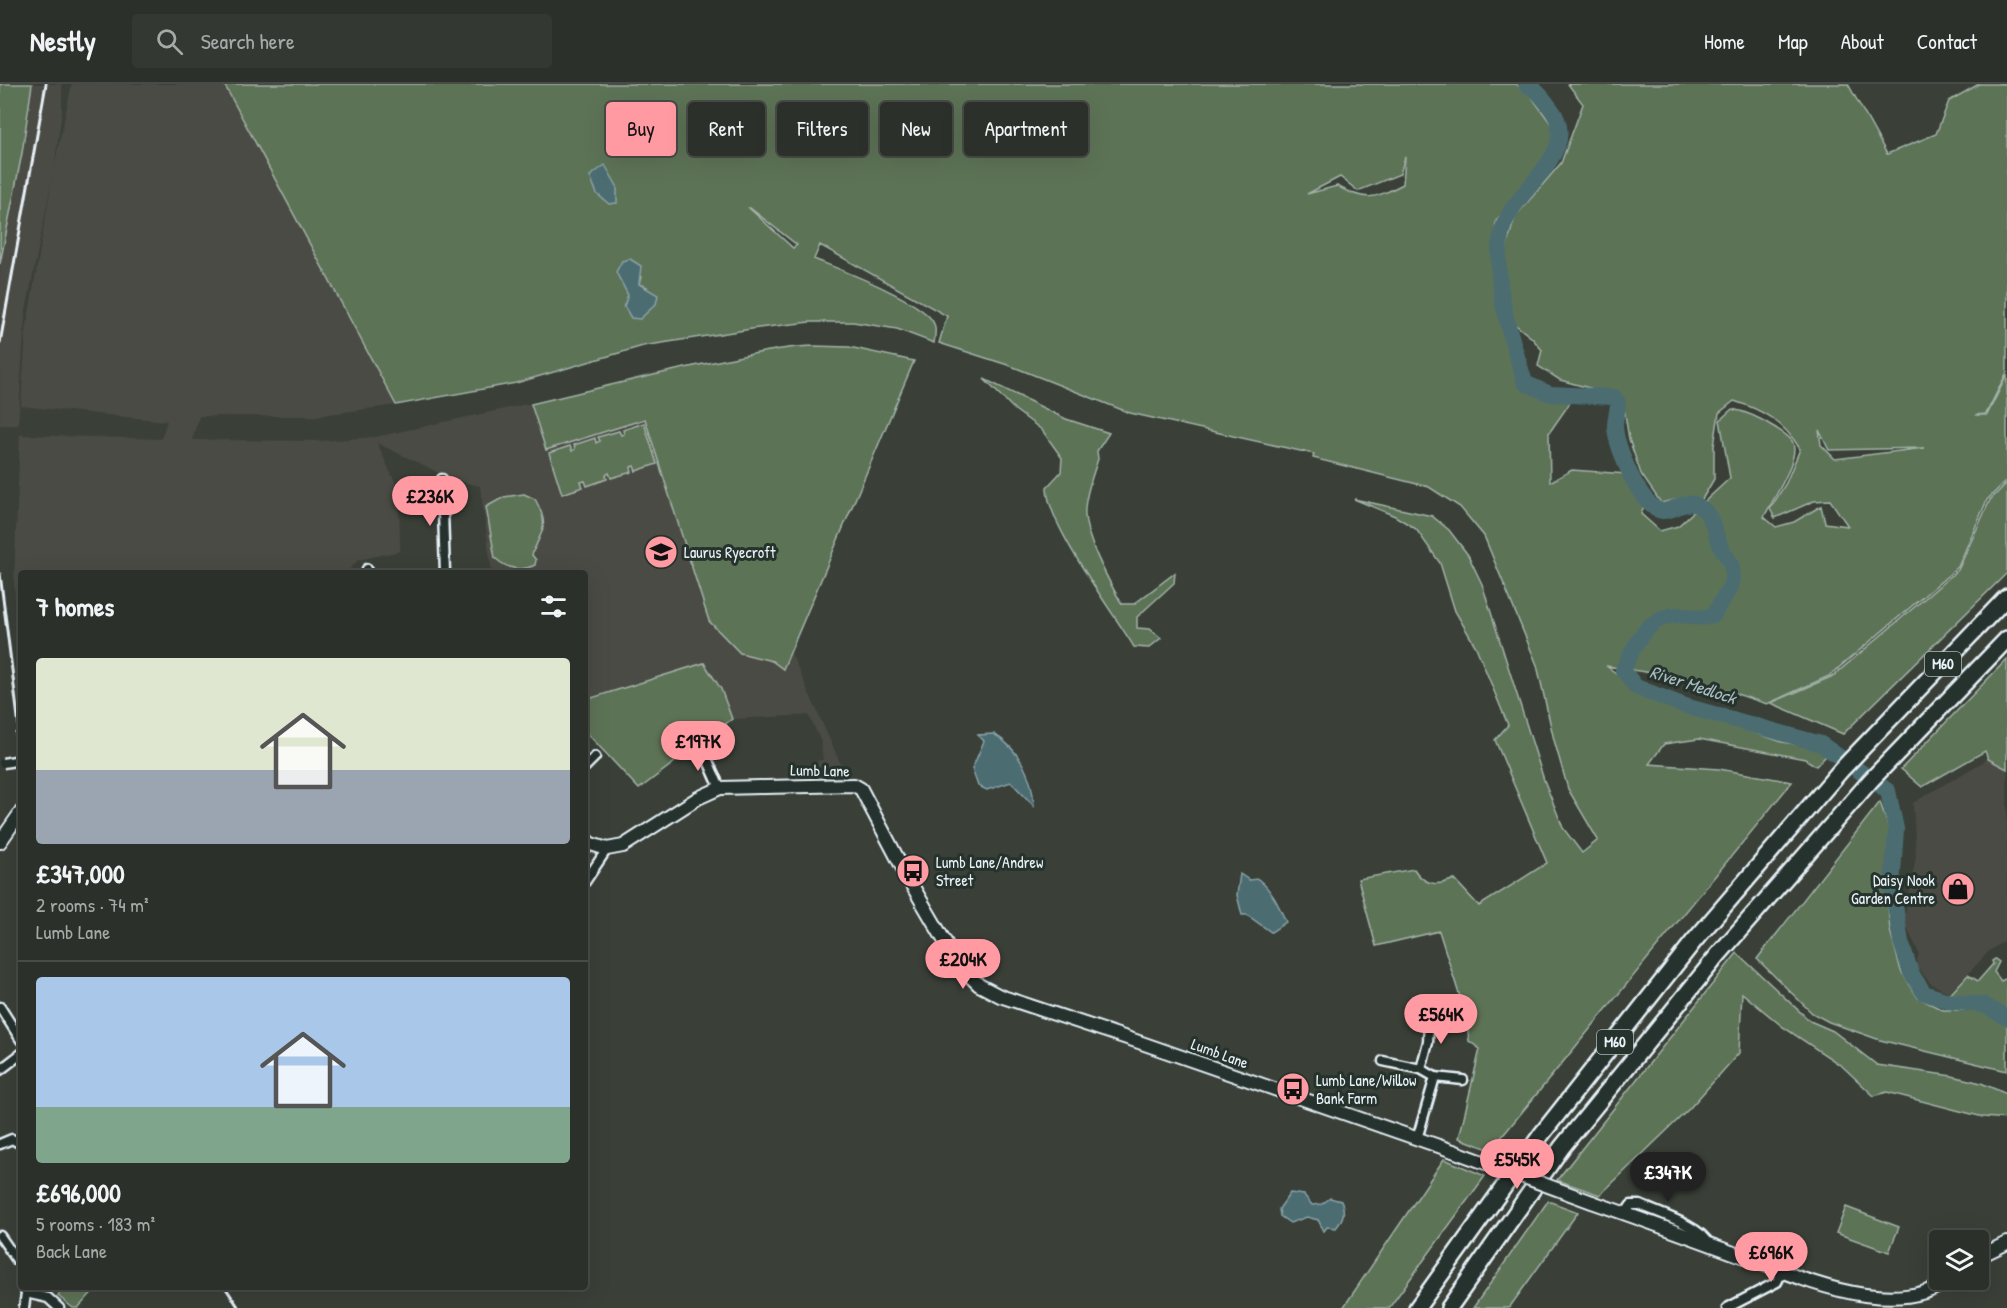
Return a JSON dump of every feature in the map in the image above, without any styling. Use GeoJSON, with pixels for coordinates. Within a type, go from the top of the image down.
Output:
{"type":"FeatureCollection","features":[{"type":"Feature","properties":{"kind":"highway","name":"M60"},"geometry":{"type":"LineString","coordinates":[[1418,1308],[1549,1126],[1694,941],[1827,786],[2007,597]]}},
{"type":"Feature","properties":{"kind":"highway","name":"M60"},"geometry":{"type":"LineString","coordinates":[[1449,1308],[1562,1147],[1718,955],[1848,805],[2007,639]]}},
{"type":"Feature","properties":{"kind":"street"},"geometry":{"type":"LineString","coordinates":[[442,479],[445,570]]}},
{"type":"Feature","properties":{"kind":"street"},"geometry":{"type":"LineString","coordinates":[[701,745],[720,788]]}},
{"type":"Feature","properties":{"kind":"street"},"geometry":{"type":"LineString","coordinates":[[588,764],[595,757]]}},
{"type":"Feature","properties":{"kind":"street"},"geometry":{"type":"LineString","coordinates":[[1,764],[18,761]]}},
{"type":"Feature","properties":{"kind":"street","name":"Lumb Lane"},"geometry":{"type":"LineString","coordinates":[[607,849],[623,846],[698,798],[720,788],[854,785],[861,789],[909,880],[958,964],[979,985],[1000,996],[1419,1133],[1453,1151],[1782,1272],[1866,1295],[1924,1294],[1931,1290]]}},
{"type":"Feature","properties":{"kind":"street"},"geometry":{"type":"LineString","coordinates":[[0,842],[18,816]]}},
{"type":"Feature","properties":{"kind":"street"},"geometry":{"type":"LineString","coordinates":[[588,842],[607,849],[588,878]]}},
{"type":"Feature","properties":{"kind":"street"},"geometry":{"type":"LineString","coordinates":[[0,1006],[18,1035]]}},
{"type":"Feature","properties":{"kind":"street"},"geometry":{"type":"LineString","coordinates":[[1421,1068],[1428,1042],[1429,1023]]}},
{"type":"Feature","properties":{"kind":"street"},"geometry":{"type":"LineString","coordinates":[[0,1070],[18,1056]]}},
{"type":"Feature","properties":{"kind":"street"},"geometry":{"type":"LineString","coordinates":[[1383,1061],[1421,1068],[1436,1077],[1463,1080]]}},
{"type":"Feature","properties":{"kind":"street"},"geometry":{"type":"LineString","coordinates":[[1419,1133],[1436,1077]]}},
{"type":"Feature","properties":{"kind":"street"},"geometry":{"type":"LineString","coordinates":[[0,1144],[12,1139],[18,1142]]}},
{"type":"Feature","properties":{"kind":"street"},"geometry":{"type":"LineString","coordinates":[[0,1236],[18,1262]]}},
{"type":"Feature","properties":{"kind":"street"},"geometry":{"type":"LineString","coordinates":[[1989,1252],[2007,1243]]}},
{"type":"Feature","properties":{"kind":"street"},"geometry":{"type":"LineString","coordinates":[[1727,1308],[1777,1282],[1782,1272]]}},
{"type":"Feature","properties":{"kind":"street"},"geometry":{"type":"LineString","coordinates":[[24,1308],[26,1290],[48,1298],[59,1308]]}},
{"type":"Feature","properties":{"kind":"shaded area"},"geometry":{"type":"Polygon","coordinates":[[[32,84],[62,84],[62,111],[54,167],[72,84],[224,84],[396,405],[314,416],[199,416],[192,440],[321,441],[376,437],[610,386],[636,377],[783,348],[849,347],[914,361],[791,653],[845,774],[817,773],[817,761],[823,760],[821,742],[809,715],[732,719],[721,689],[704,663],[588,699],[588,570],[492,570],[480,486],[454,480],[377,443],[399,491],[400,551],[358,560],[349,570],[18,570],[18,620],[14,584],[20,435],[161,439],[167,421],[21,406],[26,331],[53,174],[25,315],[18,425],[0,425],[0,196],[32,84]]]}},
{"type":"Feature","properties":{"kind":"shaded area","name":"Daisy Nook Garden Centre"},"geometry":{"type":"Polygon","coordinates":[[[1988,759],[2007,769],[2007,939],[1989,951],[1950,993],[1930,983],[1916,965],[1919,953],[1904,921],[1916,857],[1913,803],[1988,759]]]}},
{"type":"Feature","properties":{"kind":"green space"},"geometry":{"type":"Polygon","coordinates":[[[0,84],[32,84],[22,153],[0,264],[0,84]]]}},
{"type":"Feature","properties":{"kind":"green space"},"geometry":{"type":"Polygon","coordinates":[[[224,84],[1516,84],[1531,96],[1557,132],[1551,151],[1496,221],[1492,266],[1501,321],[1524,385],[1548,399],[1572,400],[1549,433],[1550,482],[1572,470],[1627,474],[1646,503],[1641,514],[1660,531],[1678,526],[1730,478],[1720,420],[1732,409],[1759,418],[1784,433],[1792,441],[1793,458],[1779,491],[1764,517],[1776,527],[1794,522],[1821,506],[1825,523],[1848,526],[1830,500],[1814,501],[1775,518],[1770,509],[1786,483],[1800,449],[1787,431],[1772,418],[1734,401],[1719,413],[1714,446],[1714,479],[1701,501],[1688,497],[1661,503],[1641,474],[1629,439],[1624,408],[1615,395],[1560,380],[1538,366],[1542,350],[1532,338],[1512,322],[1502,262],[1515,217],[1561,163],[1583,104],[1568,84],[1848,84],[1887,154],[1936,134],[1949,101],[1979,84],[2007,84],[2007,372],[1986,414],[1975,415],[1987,415],[2007,375],[2007,480],[1987,500],[1958,567],[1829,676],[1767,704],[1691,679],[1606,666],[1623,678],[1634,692],[1782,742],[1815,747],[1827,755],[1816,766],[1805,759],[1699,739],[1664,744],[1649,764],[1719,769],[1792,782],[1491,1150],[1459,1138],[1480,1049],[1469,1041],[1466,1016],[1439,931],[1376,946],[1358,879],[1414,869],[1422,878],[1431,883],[1437,884],[1454,879],[1479,906],[1547,863],[1495,740],[1508,725],[1476,647],[1455,611],[1440,563],[1416,529],[1395,516],[1354,499],[1432,516],[1449,530],[1468,555],[1482,584],[1544,780],[1563,828],[1582,853],[1598,840],[1568,789],[1537,665],[1484,536],[1460,507],[1429,487],[1313,458],[1314,454],[1130,413],[1011,366],[939,343],[947,316],[820,245],[814,259],[877,285],[923,312],[935,325],[934,343],[897,329],[853,322],[810,322],[643,346],[516,383],[396,405],[224,84]],[[1405,157],[1400,174],[1358,191],[1340,177],[1307,194],[1337,186],[1355,195],[1370,197],[1385,193],[1403,184],[1405,157]],[[750,208],[793,248],[797,245],[750,208]],[[617,272],[628,295],[624,306],[647,287],[639,284],[641,277],[617,272]],[[1819,430],[1821,445],[1835,459],[1924,448],[1829,450],[1819,430]]]}},
{"type":"Feature","properties":{"kind":"green space"},"geometry":{"type":"Polygon","coordinates":[[[813,346],[849,347],[914,361],[783,669],[772,661],[740,653],[709,621],[645,419],[546,450],[531,404],[723,360],[779,349],[813,346]]]}},
{"type":"Feature","properties":{"kind":"green space"},"geometry":{"type":"Polygon","coordinates":[[[984,379],[1066,419],[1109,433],[1097,451],[1098,459],[1088,490],[1085,519],[1092,544],[1122,604],[1134,604],[1175,573],[1174,583],[1137,617],[1137,628],[1150,629],[1161,638],[1149,648],[1134,647],[1082,567],[1057,522],[1047,487],[1061,472],[1062,458],[1042,430],[1015,410],[984,379]]]}},
{"type":"Feature","properties":{"kind":"green space"},"geometry":{"type":"Polygon","coordinates":[[[644,423],[657,464],[636,471],[634,466],[631,467],[632,472],[611,478],[609,473],[606,475],[607,479],[587,486],[585,481],[581,482],[583,487],[562,494],[549,453],[570,446],[572,451],[575,449],[574,445],[595,438],[596,443],[600,441],[598,437],[619,431],[621,435],[624,434],[623,430],[644,423]]]}},
{"type":"Feature","properties":{"kind":"green space"},"geometry":{"type":"Polygon","coordinates":[[[2007,483],[2007,573],[1843,734],[1771,703],[1833,676],[1958,570],[1990,500],[2007,483]]]}},
{"type":"Feature","properties":{"kind":"green space"},"geometry":{"type":"Polygon","coordinates":[[[524,494],[535,499],[543,516],[543,529],[532,555],[536,560],[535,565],[514,568],[504,565],[495,558],[486,507],[504,497],[524,494]]]}},
{"type":"Feature","properties":{"kind":"green space"},"geometry":{"type":"Polygon","coordinates":[[[2007,659],[2007,769],[1988,759],[1985,751],[1922,787],[1901,769],[2007,659]]]}},
{"type":"Feature","properties":{"kind":"green space"},"geometry":{"type":"Polygon","coordinates":[[[704,663],[721,689],[732,719],[639,789],[588,734],[588,699],[704,663]]]}},
{"type":"Feature","properties":{"kind":"green space"},"geometry":{"type":"Polygon","coordinates":[[[1880,802],[1890,831],[1886,883],[1890,930],[1901,971],[1918,998],[1943,1010],[1981,1010],[2007,1026],[2007,1071],[1880,1040],[1829,1022],[1812,1013],[1757,959],[1880,802]]]}},
{"type":"Feature","properties":{"kind":"green space"},"geometry":{"type":"Polygon","coordinates":[[[1737,953],[1810,1021],[1833,1031],[1877,1065],[1952,1076],[1981,1083],[2007,1094],[2007,1119],[1983,1117],[1887,1092],[1874,1096],[1842,1066],[1783,1027],[1742,993],[1739,1053],[1689,1109],[1600,1195],[1557,1180],[1737,953]]]}},
{"type":"Feature","properties":{"kind":"green space"},"geometry":{"type":"Polygon","coordinates":[[[1995,959],[1999,962],[1994,972],[2001,981],[2007,978],[2007,1011],[1979,1001],[1947,998],[1968,975],[1978,981],[1995,959]]]}},
{"type":"Feature","properties":{"kind":"green space"},"geometry":{"type":"Polygon","coordinates":[[[1444,1159],[1485,1176],[1389,1308],[1343,1308],[1444,1159]]]}},
{"type":"Feature","properties":{"kind":"green space"},"geometry":{"type":"Polygon","coordinates":[[[1548,1201],[1578,1212],[1509,1308],[1473,1308],[1548,1201]]]}},
{"type":"Feature","properties":{"kind":"green space"},"geometry":{"type":"Polygon","coordinates":[[[1846,1207],[1899,1227],[1889,1252],[1836,1233],[1846,1207]]]}},
{"type":"Feature","properties":{"kind":"green space"},"geometry":{"type":"Polygon","coordinates":[[[62,1290],[94,1290],[78,1308],[73,1308],[58,1296],[62,1290]]]}},
{"type":"Feature","properties":{"kind":"water"},"geometry":{"type":"Polygon","coordinates":[[[605,165],[617,186],[617,203],[609,204],[597,194],[590,176],[605,165]]]}},
{"type":"Feature","properties":{"kind":"water"},"geometry":{"type":"Polygon","coordinates":[[[630,259],[641,266],[639,284],[658,295],[656,304],[640,319],[631,318],[624,306],[628,295],[616,272],[622,261],[630,259]]]}},
{"type":"Feature","properties":{"kind":"water"},"geometry":{"type":"Polygon","coordinates":[[[994,734],[1011,748],[1023,765],[1031,785],[1034,806],[1011,782],[987,790],[978,786],[972,769],[984,741],[978,735],[994,734]]]}},
{"type":"Feature","properties":{"kind":"water"},"geometry":{"type":"Polygon","coordinates":[[[1240,874],[1249,880],[1258,879],[1263,883],[1275,899],[1286,922],[1271,932],[1247,915],[1242,915],[1237,895],[1240,874]]]}},
{"type":"Feature","properties":{"kind":"water"},"geometry":{"type":"Polygon","coordinates":[[[1290,1193],[1304,1195],[1312,1205],[1322,1204],[1330,1198],[1341,1201],[1343,1215],[1336,1228],[1327,1227],[1324,1231],[1318,1220],[1307,1217],[1290,1223],[1280,1216],[1279,1209],[1290,1193]]]}},
{"type":"Feature","properties":{"kind":"waterway","name":"River Medlock"},"geometry":{"type":"LineString","coordinates":[[1526,84],[1536,91],[1549,106],[1558,123],[1559,140],[1553,156],[1507,218],[1501,235],[1499,254],[1501,292],[1525,383],[1550,394],[1614,397],[1618,403],[1615,423],[1619,447],[1638,489],[1655,508],[1663,511],[1690,503],[1705,511],[1712,522],[1733,573],[1731,584],[1714,615],[1701,617],[1681,615],[1659,619],[1638,640],[1623,670],[1636,687],[1685,706],[1821,744],[1888,791],[1896,829],[1892,887],[1901,942],[1911,973],[1924,993],[1948,1001],[1984,1005],[2007,1018]]}},
{"type":"Feature","properties":{"kind":"railway"},"geometry":{"type":"LineString","coordinates":[[0,343],[46,84]]}},
{"type":"Feature","properties":{"kind":"railway"},"geometry":{"type":"LineString","coordinates":[[0,574],[18,718]]}},
{"type":"Feature","properties":{"kind":"railway"},"geometry":{"type":"LineString","coordinates":[[16,733],[18,747]]}},
{"type":"Feature","properties":{"kind":"railway"},"geometry":{"type":"LineString","coordinates":[[227,1290],[239,1308]]}},
{"type":"Feature","properties":{"kind":"place","name":"Laurus Ryecroft"},"geometry":{"type":"Point","coordinates":[661,552]}},
{"type":"Feature","properties":{"kind":"place","name":"Lumb Lane/Andrew Street"},"geometry":{"type":"Point","coordinates":[913,871]}},
{"type":"Feature","properties":{"kind":"place","name":"Daisy Nook Garden Centre"},"geometry":{"type":"Point","coordinates":[1958,889]}},
{"type":"Feature","properties":{"kind":"place","name":"Lumb Lane/Willow Bank Farm"},"geometry":{"type":"Point","coordinates":[1293,1089]}}]}
